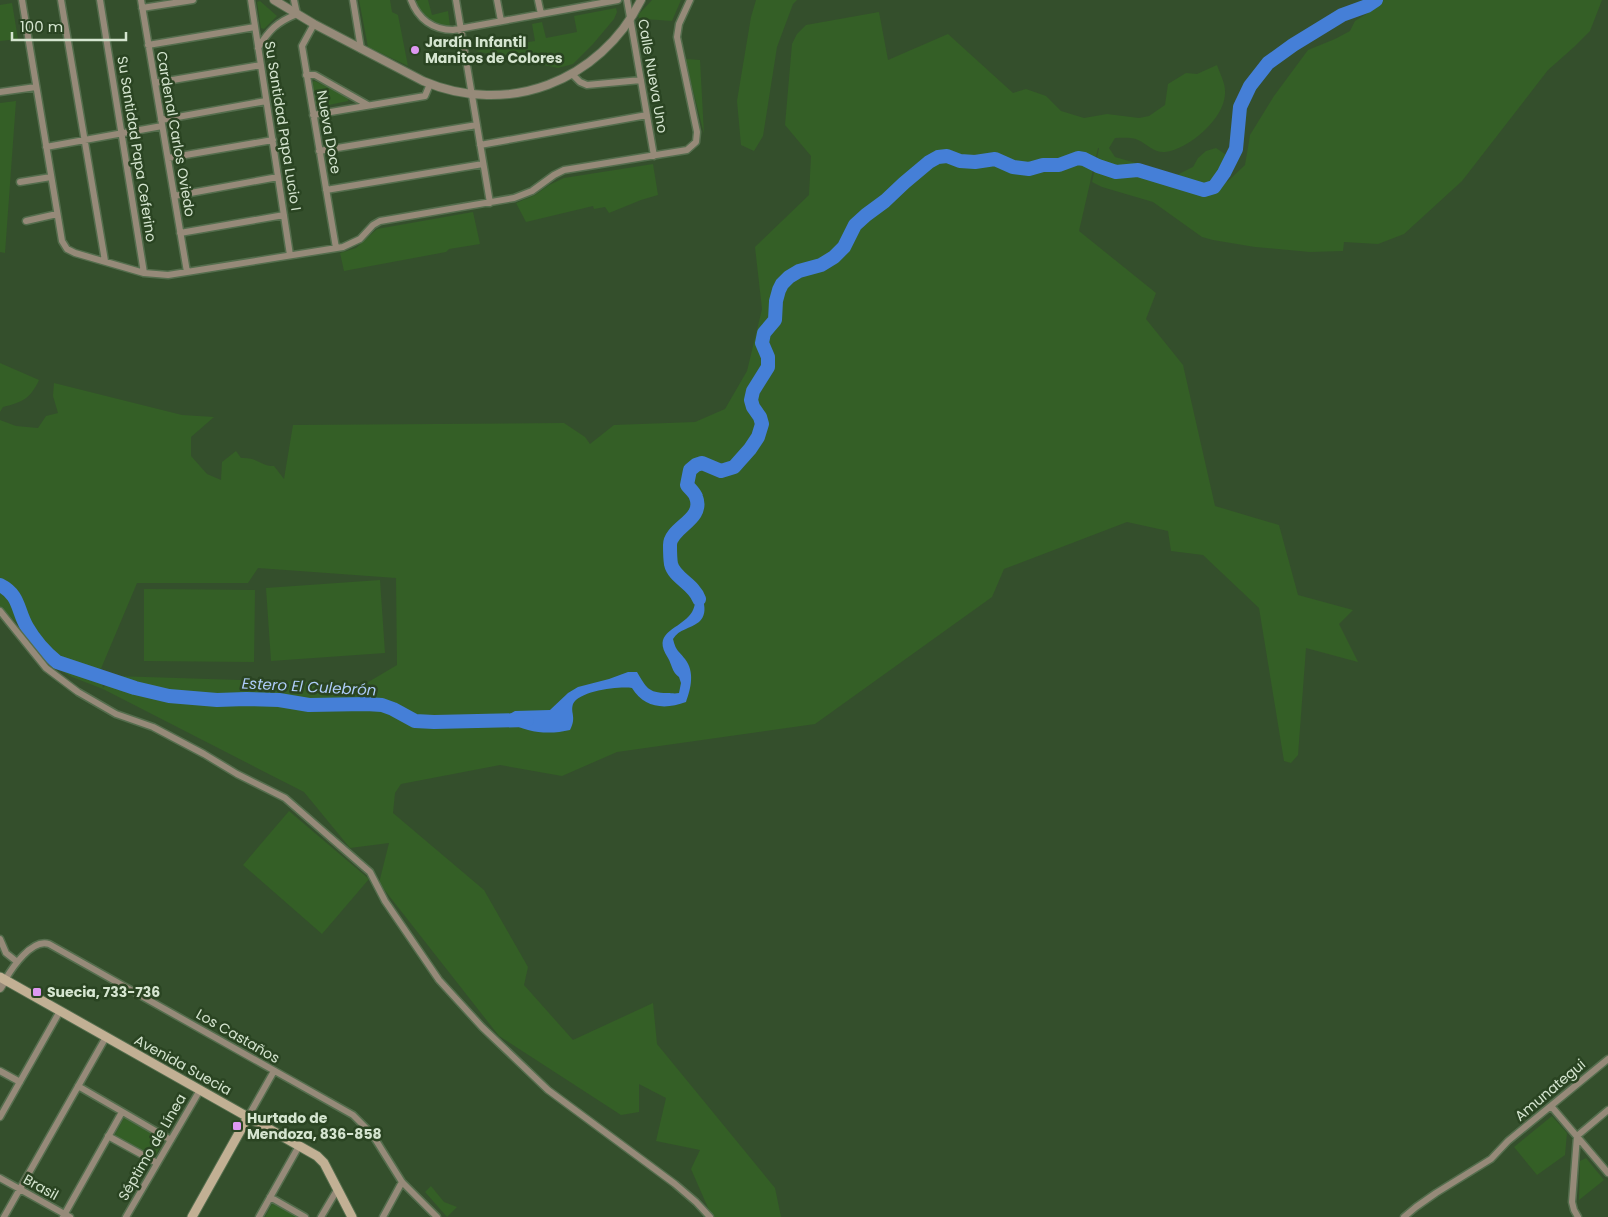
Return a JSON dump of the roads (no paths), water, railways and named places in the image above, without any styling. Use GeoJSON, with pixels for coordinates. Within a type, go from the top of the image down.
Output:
{"type":"FeatureCollection","features":[{"type":"Feature","properties":{"kind":"main road","name":"Avenida Suecia"},"geometry":{"type":"LineString","coordinates":[[2,982],[60,1011],[321,1159],[352,1217]]}},
{"type":"Feature","properties":{"kind":"main road"},"geometry":{"type":"LineString","coordinates":[[192,1217],[248,1117]]}},
{"type":"Feature","properties":{"kind":"street"},"geometry":{"type":"LineString","coordinates":[[22,0],[57,214],[64,245],[71,251],[144,273],[168,275],[336,248],[355,242],[380,221],[490,203],[523,195],[564,170],[687,150],[693,146],[697,139],[697,132],[677,37],[679,24],[690,0]]}},
{"type":"Feature","properties":{"kind":"street"},"geometry":{"type":"LineString","coordinates":[[62,0],[105,261]]}},
{"type":"Feature","properties":{"kind":"street","name":"Su Santidad Papa Ceferino"},"geometry":{"type":"LineString","coordinates":[[100,0],[144,273]]}},
{"type":"Feature","properties":{"kind":"street","name":"Cardenal Carlos Oviedo"},"geometry":{"type":"LineString","coordinates":[[141,0],[187,272]]}},
{"type":"Feature","properties":{"kind":"street"},"geometry":{"type":"LineString","coordinates":[[142,8],[193,0]]}},
{"type":"Feature","properties":{"kind":"street","name":"Su Santidad Papa Lucio I"},"geometry":{"type":"LineString","coordinates":[[251,0],[290,255]]}},
{"type":"Feature","properties":{"kind":"street"},"geometry":{"type":"LineString","coordinates":[[274,0],[314,24],[430,84],[451,91],[495,95],[528,91],[551,84],[572,74],[604,50],[622,30],[641,0]]}},
{"type":"Feature","properties":{"kind":"street"},"geometry":{"type":"LineString","coordinates":[[294,0],[297,14]]}},
{"type":"Feature","properties":{"kind":"street"},"geometry":{"type":"LineString","coordinates":[[353,0],[361,49]]}},
{"type":"Feature","properties":{"kind":"street"},"geometry":{"type":"LineString","coordinates":[[411,0],[419,15],[429,24],[447,30],[541,14],[579,4],[618,0]]}},
{"type":"Feature","properties":{"kind":"street"},"geometry":{"type":"LineString","coordinates":[[456,0],[490,203]]}},
{"type":"Feature","properties":{"kind":"street"},"geometry":{"type":"LineString","coordinates":[[497,0],[501,21]]}},
{"type":"Feature","properties":{"kind":"street"},"geometry":{"type":"LineString","coordinates":[[538,0],[541,14]]}},
{"type":"Feature","properties":{"kind":"street","name":"Calle Nueva Uno"},"geometry":{"type":"LineString","coordinates":[[627,0],[654,156]]}},
{"type":"Feature","properties":{"kind":"street"},"geometry":{"type":"LineString","coordinates":[[258,48],[274,26],[297,14]]}},
{"type":"Feature","properties":{"kind":"street","name":"Nueva Doce"},"geometry":{"type":"LineString","coordinates":[[314,24],[302,46],[336,248]]}},
{"type":"Feature","properties":{"kind":"street"},"geometry":{"type":"LineString","coordinates":[[148,45],[255,28]]}},
{"type":"Feature","properties":{"kind":"street"},"geometry":{"type":"LineString","coordinates":[[155,83],[261,65]]}},
{"type":"Feature","properties":{"kind":"street"},"geometry":{"type":"LineString","coordinates":[[572,74],[580,82],[587,85],[641,80]]}},
{"type":"Feature","properties":{"kind":"street"},"geometry":{"type":"LineString","coordinates":[[306,75],[315,75],[368,105]]}},
{"type":"Feature","properties":{"kind":"street"},"geometry":{"type":"LineString","coordinates":[[313,115],[425,96],[430,84]]}},
{"type":"Feature","properties":{"kind":"street"},"geometry":{"type":"LineString","coordinates":[[0,92],[36,87]]}},
{"type":"Feature","properties":{"kind":"street"},"geometry":{"type":"LineString","coordinates":[[46,147],[121,134],[162,123],[266,101]]}},
{"type":"Feature","properties":{"kind":"street"},"geometry":{"type":"LineString","coordinates":[[480,146],[647,115]]}},
{"type":"Feature","properties":{"kind":"street"},"geometry":{"type":"LineString","coordinates":[[319,151],[477,125]]}},
{"type":"Feature","properties":{"kind":"street"},"geometry":{"type":"LineString","coordinates":[[168,158],[273,140]]}},
{"type":"Feature","properties":{"kind":"street"},"geometry":{"type":"LineString","coordinates":[[326,190],[483,164]]}},
{"type":"Feature","properties":{"kind":"street"},"geometry":{"type":"LineString","coordinates":[[20,182],[51,177]]}},
{"type":"Feature","properties":{"kind":"street"},"geometry":{"type":"LineString","coordinates":[[174,196],[278,177]]}},
{"type":"Feature","properties":{"kind":"street"},"geometry":{"type":"LineString","coordinates":[[26,220],[57,214]]}},
{"type":"Feature","properties":{"kind":"street"},"geometry":{"type":"LineString","coordinates":[[180,233],[284,215]]}},
{"type":"Feature","properties":{"kind":"street"},"geometry":{"type":"LineString","coordinates":[[0,611],[46,668],[78,692],[116,714],[153,727],[204,754],[236,774],[285,798],[370,872],[385,901],[439,980],[482,1027],[548,1090],[675,1184],[710,1217]]}},
{"type":"Feature","properties":{"kind":"street"},"geometry":{"type":"LineString","coordinates":[[0,939],[6,953],[16,962]]}},
{"type":"Feature","properties":{"kind":"street","name":"Los Castaños"},"geometry":{"type":"LineString","coordinates":[[2,982],[16,962],[38,944],[47,943],[353,1115],[372,1134],[402,1182],[437,1217]]}},
{"type":"Feature","properties":{"kind":"street"},"geometry":{"type":"LineString","coordinates":[[0,1117],[60,1011]]}},
{"type":"Feature","properties":{"kind":"street"},"geometry":{"type":"LineString","coordinates":[[4,1217],[106,1037]]}},
{"type":"Feature","properties":{"kind":"street","name":"Amunategui"},"geometry":{"type":"LineString","coordinates":[[1404,1217],[1436,1193],[1491,1159],[1508,1141],[1608,1059]]}},
{"type":"Feature","properties":{"kind":"street"},"geometry":{"type":"LineString","coordinates":[[0,1071],[20,1082]]}},
{"type":"Feature","properties":{"kind":"street"},"geometry":{"type":"LineString","coordinates":[[248,1117],[274,1071]]}},
{"type":"Feature","properties":{"kind":"street"},"geometry":{"type":"LineString","coordinates":[[78,1086],[171,1140]]}},
{"type":"Feature","properties":{"kind":"street","name":"Séptimo de Línea"},"geometry":{"type":"LineString","coordinates":[[126,1217],[200,1090]]}},
{"type":"Feature","properties":{"kind":"street"},"geometry":{"type":"LineString","coordinates":[[1551,1106],[1607,1170]]}},
{"type":"Feature","properties":{"kind":"street"},"geometry":{"type":"LineString","coordinates":[[1578,1217],[1572,1202],[1577,1136],[1608,1110]]}},
{"type":"Feature","properties":{"kind":"street"},"geometry":{"type":"LineString","coordinates":[[66,1216],[122,1112]]}},
{"type":"Feature","properties":{"kind":"street"},"geometry":{"type":"LineString","coordinates":[[108,1136],[157,1163]]}},
{"type":"Feature","properties":{"kind":"street"},"geometry":{"type":"LineString","coordinates":[[259,1217],[299,1146]]}},
{"type":"Feature","properties":{"kind":"street","name":"Brasil"},"geometry":{"type":"LineString","coordinates":[[0,1178],[66,1216]]}},
{"type":"Feature","properties":{"kind":"street"},"geometry":{"type":"LineString","coordinates":[[383,1217],[402,1182]]}},
{"type":"Feature","properties":{"kind":"street"},"geometry":{"type":"LineString","coordinates":[[321,1217],[337,1190]]}},
{"type":"Feature","properties":{"kind":"street"},"geometry":{"type":"LineString","coordinates":[[270,1197],[305,1217]]}},
{"type":"Feature","properties":{"kind":"water"},"geometry":{"type":"Polygon","coordinates":[[[693,583],[704,602],[703,618],[696,624],[678,633],[673,639],[676,648],[690,669],[691,686],[686,702],[678,705],[656,706],[643,700],[632,688],[600,690],[577,699],[573,704],[573,722],[570,730],[554,732],[531,731],[508,722],[508,715],[515,711],[550,710],[568,693],[578,687],[628,672],[637,672],[645,685],[656,692],[679,693],[681,683],[679,677],[673,671],[663,643],[667,633],[692,612],[696,598],[688,588],[689,584],[693,583]]]}},
{"type":"Feature","properties":{"kind":"waterway","name":"Estero El Culebrón"},"geometry":{"type":"LineString","coordinates":[[699,599],[693,589],[673,569],[670,557],[671,539],[696,512],[695,496],[687,485],[690,470],[702,463],[721,471],[734,467],[758,437],[762,424],[751,400],[753,391],[768,367],[768,357],[762,343],[764,333],[775,320],[776,301],[779,290],[789,277],[799,271],[821,265],[834,257],[844,247],[855,225],[929,162],[938,157],[947,156],[960,161],[975,162],[995,159],[1013,167],[1029,169],[1043,165],[1059,165],[1078,158],[1116,172],[1138,170],[1204,190],[1214,187],[1224,173],[1236,149],[1240,107],[1250,86],[1268,63],[1342,15],[1367,6],[1376,0]]}},
{"type":"Feature","properties":{"kind":"waterway","name":"Estero El Culebrón"},"geometry":{"type":"LineString","coordinates":[[0,585],[15,598],[33,637],[57,662],[135,688],[169,696],[217,700],[279,700],[309,705],[382,705],[415,721],[527,720]]}},
{"type":"Feature","properties":{"kind":"place","name":"Jardín Infantil Manitos de Colores"},"geometry":{"type":"Point","coordinates":[415,50]}},
{"type":"Feature","properties":{"kind":"place","name":"Suecia, 733-736"},"geometry":{"type":"Point","coordinates":[37,992]}},
{"type":"Feature","properties":{"kind":"place","name":"Hurtado de Mendoza, 836-858"},"geometry":{"type":"Point","coordinates":[237,1126]}}]}
